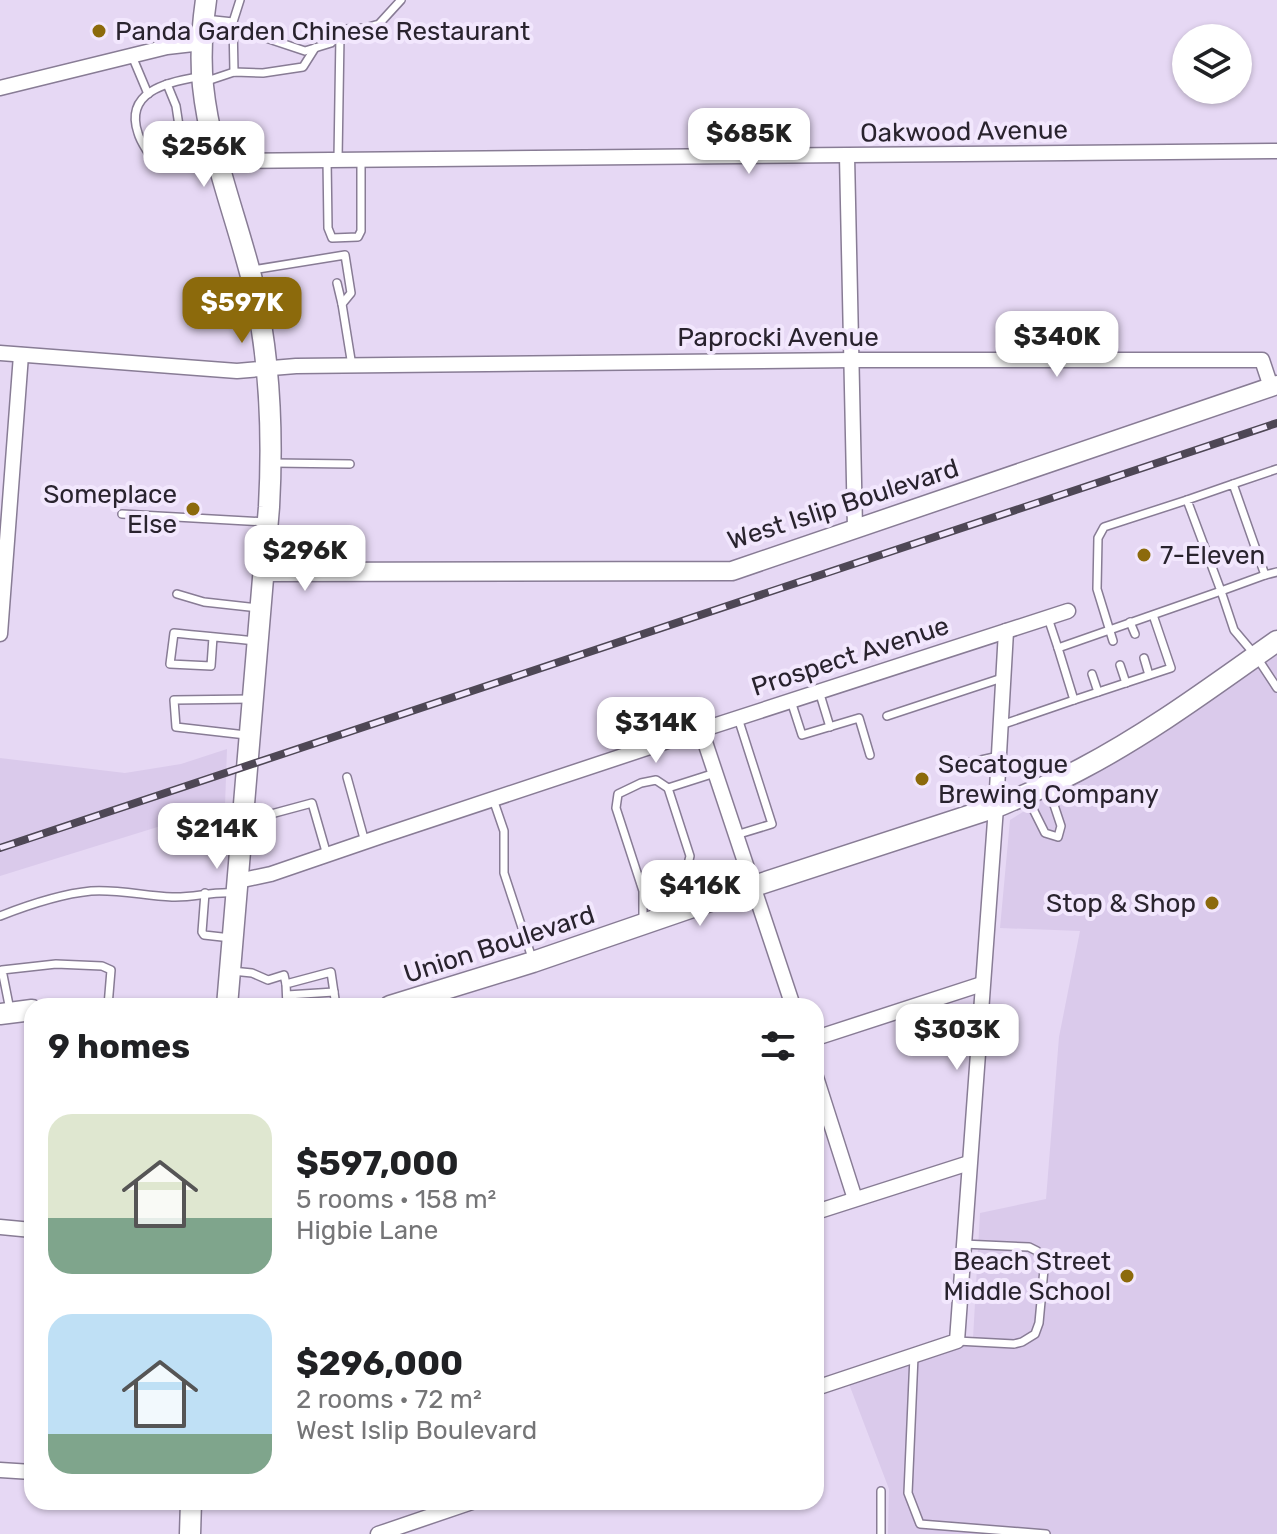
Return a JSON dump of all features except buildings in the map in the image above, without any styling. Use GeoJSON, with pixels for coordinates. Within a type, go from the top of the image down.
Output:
{"type":"FeatureCollection","features":[{"type":"Feature","properties":{"kind":"main road"},"geometry":{"type":"LineString","coordinates":[[204,9],[202,80],[217,154],[260,315],[269,394],[271,463],[228,998]]}},
{"type":"Feature","properties":{"kind":"main road","name":"Union Boulevard"},"geometry":{"type":"LineString","coordinates":[[436,998],[533,962],[1026,795],[1083,768],[1148,729],[1277,641]]}},
{"type":"Feature","properties":{"kind":"main road"},"geometry":{"type":"LineString","coordinates":[[190,1534],[191,1510]]}},
{"type":"Feature","properties":{"kind":"street"},"geometry":{"type":"LineString","coordinates":[[0,88],[167,47],[202,43]]}},
{"type":"Feature","properties":{"kind":"street","name":"Oakwood Avenue"},"geometry":{"type":"LineString","coordinates":[[217,154],[361,159],[1277,151]]}},
{"type":"Feature","properties":{"kind":"street"},"geometry":{"type":"LineString","coordinates":[[847,156],[855,528]]}},
{"type":"Feature","properties":{"kind":"street","name":"Paprocki Avenue"},"geometry":{"type":"LineString","coordinates":[[0,353],[237,371],[352,366],[852,360],[1262,360],[1274,386]]}},
{"type":"Feature","properties":{"kind":"street"},"geometry":{"type":"LineString","coordinates":[[0,634],[4,524],[21,355]]}},
{"type":"Feature","properties":{"kind":"street","name":"West Islip Boulevard"},"geometry":{"type":"LineString","coordinates":[[264,572],[732,571],[1274,386]]}},
{"type":"Feature","properties":{"kind":"street","name":"Prospect Avenue"},"geometry":{"type":"LineString","coordinates":[[237,887],[493,799],[1068,611]]}},
{"type":"Feature","properties":{"kind":"street"},"geometry":{"type":"LineString","coordinates":[[824,1385],[957,1341],[1006,631]]}},
{"type":"Feature","properties":{"kind":"street"},"geometry":{"type":"LineString","coordinates":[[701,730],[790,998]]}},
{"type":"Feature","properties":{"kind":"street"},"geometry":{"type":"LineString","coordinates":[[824,1035],[982,984]]}},
{"type":"Feature","properties":{"kind":"street"},"geometry":{"type":"LineString","coordinates":[[824,1102],[855,1199]]}},
{"type":"Feature","properties":{"kind":"street"},"geometry":{"type":"LineString","coordinates":[[824,1209],[969,1163]]}},
{"type":"Feature","properties":{"kind":"street"},"geometry":{"type":"LineString","coordinates":[[0,1227],[24,1229]]}},
{"type":"Feature","properties":{"kind":"street"},"geometry":{"type":"LineString","coordinates":[[0,1470],[24,1472]]}},
{"type":"Feature","properties":{"kind":"street"},"geometry":{"type":"LineString","coordinates":[[378,1534],[448,1510]]}},
{"type":"Feature","properties":{"kind":"lane"},"geometry":{"type":"LineString","coordinates":[[234,72],[233,25],[240,0]]}},
{"type":"Feature","properties":{"kind":"lane"},"geometry":{"type":"LineString","coordinates":[[204,9],[233,25],[305,51],[331,43],[346,29],[379,24],[401,0]]}},
{"type":"Feature","properties":{"kind":"lane"},"geometry":{"type":"LineString","coordinates":[[340,35],[328,228],[332,238],[358,237],[361,231],[361,159]]}},
{"type":"Feature","properties":{"kind":"lane"},"geometry":{"type":"LineString","coordinates":[[217,154],[183,152],[150,156],[137,132],[135,108],[143,97],[173,81],[202,80],[234,72],[263,73],[303,67],[315,48]]}},
{"type":"Feature","properties":{"kind":"lane"},"geometry":{"type":"LineString","coordinates":[[132,56],[148,94]]}},
{"type":"Feature","properties":{"kind":"lane"},"geometry":{"type":"LineString","coordinates":[[167,84],[176,106],[183,152]]}},
{"type":"Feature","properties":{"kind":"lane"},"geometry":{"type":"LineString","coordinates":[[249,270],[345,255],[351,293],[342,304]]}},
{"type":"Feature","properties":{"kind":"lane"},"geometry":{"type":"LineString","coordinates":[[332,257],[334,268]]}},
{"type":"Feature","properties":{"kind":"lane"},"geometry":{"type":"LineString","coordinates":[[337,283],[352,366]]}},
{"type":"Feature","properties":{"kind":"lane"},"geometry":{"type":"LineString","coordinates":[[271,463],[350,464]]}},
{"type":"Feature","properties":{"kind":"lane"},"geometry":{"type":"LineString","coordinates":[[1113,641],[1097,589],[1098,538],[1104,527],[1277,469]]}},
{"type":"Feature","properties":{"kind":"lane"},"geometry":{"type":"LineString","coordinates":[[1233,484],[1265,575]]}},
{"type":"Feature","properties":{"kind":"lane"},"geometry":{"type":"LineString","coordinates":[[1187,500],[1234,630],[1277,688]]}},
{"type":"Feature","properties":{"kind":"lane"},"geometry":{"type":"LineString","coordinates":[[122,514],[268,522]]}},
{"type":"Feature","properties":{"kind":"lane"},"geometry":{"type":"LineString","coordinates":[[1058,648],[1277,572]]}},
{"type":"Feature","properties":{"kind":"lane"},"geometry":{"type":"LineString","coordinates":[[177,594],[204,602],[261,609]]}},
{"type":"Feature","properties":{"kind":"lane"},"geometry":{"type":"LineString","coordinates":[[1001,725],[1171,668],[1153,615]]}},
{"type":"Feature","properties":{"kind":"lane"},"geometry":{"type":"LineString","coordinates":[[1048,618],[1074,700]]}},
{"type":"Feature","properties":{"kind":"lane"},"geometry":{"type":"LineString","coordinates":[[1130,622],[1135,634]]}},
{"type":"Feature","properties":{"kind":"lane"},"geometry":{"type":"LineString","coordinates":[[213,637],[211,666],[170,664],[174,633],[258,641]]}},
{"type":"Feature","properties":{"kind":"lane"},"geometry":{"type":"LineString","coordinates":[[1081,640],[1085,650]]}},
{"type":"Feature","properties":{"kind":"lane"},"geometry":{"type":"LineString","coordinates":[[1144,658],[1149,675]]}},
{"type":"Feature","properties":{"kind":"lane"},"geometry":{"type":"LineString","coordinates":[[1120,665],[1126,683]]}},
{"type":"Feature","properties":{"kind":"lane"},"geometry":{"type":"LineString","coordinates":[[1092,674],[1098,692]]}},
{"type":"Feature","properties":{"kind":"lane"},"geometry":{"type":"LineString","coordinates":[[887,716],[1003,678]]}},
{"type":"Feature","properties":{"kind":"lane"},"geometry":{"type":"LineString","coordinates":[[819,691],[830,727]]}},
{"type":"Feature","properties":{"kind":"lane"},"geometry":{"type":"LineString","coordinates":[[251,736],[176,727],[174,700],[254,699]]}},
{"type":"Feature","properties":{"kind":"lane"},"geometry":{"type":"LineString","coordinates":[[791,701],[802,735],[859,718],[870,755]]}},
{"type":"Feature","properties":{"kind":"lane"},"geometry":{"type":"LineString","coordinates":[[736,835],[772,824],[738,718]]}},
{"type":"Feature","properties":{"kind":"lane"},"geometry":{"type":"LineString","coordinates":[[945,768],[999,756]]}},
{"type":"Feature","properties":{"kind":"lane"},"geometry":{"type":"LineString","coordinates":[[668,788],[715,773]]}},
{"type":"Feature","properties":{"kind":"lane"},"geometry":{"type":"LineString","coordinates":[[347,777],[365,842]]}},
{"type":"Feature","properties":{"kind":"lane"},"geometry":{"type":"LineString","coordinates":[[641,883],[650,884],[687,868],[690,856],[668,788],[656,780],[618,794],[616,808],[643,891],[643,925]]}},
{"type":"Feature","properties":{"kind":"lane"},"geometry":{"type":"LineString","coordinates":[[1026,795],[1045,833],[1058,837],[1061,826],[1054,805],[1054,782]]}},
{"type":"Feature","properties":{"kind":"lane"},"geometry":{"type":"LineString","coordinates":[[493,799],[504,831],[504,873],[533,962]]}},
{"type":"Feature","properties":{"kind":"lane"},"geometry":{"type":"LineString","coordinates":[[243,822],[312,803],[327,855]]}},
{"type":"Feature","properties":{"kind":"lane"},"geometry":{"type":"LineString","coordinates":[[0,916],[91,891],[184,897],[237,887]]}},
{"type":"Feature","properties":{"kind":"lane"},"geometry":{"type":"LineString","coordinates":[[205,893],[202,932],[204,935],[233,938]]}},
{"type":"Feature","properties":{"kind":"lane"},"geometry":{"type":"LineString","coordinates":[[5,1013],[1,967],[56,964],[106,966],[111,970],[109,998]]}},
{"type":"Feature","properties":{"kind":"lane"},"geometry":{"type":"LineString","coordinates":[[230,971],[252,973],[268,980],[284,975],[287,995],[334,992]]}},
{"type":"Feature","properties":{"kind":"lane"},"geometry":{"type":"LineString","coordinates":[[286,984],[331,972],[335,998]]}},
{"type":"Feature","properties":{"kind":"lane"},"geometry":{"type":"LineString","coordinates":[[957,1341],[1014,1344],[1035,1334],[1039,1323],[1044,1269],[1037,1251],[1029,1247],[963,1244]]}},
{"type":"Feature","properties":{"kind":"lane"},"geometry":{"type":"LineString","coordinates":[[914,1356],[908,1493],[920,1524],[1046,1534]]}},
{"type":"Feature","properties":{"kind":"lane"},"geometry":{"type":"LineString","coordinates":[[881,1491],[881,1534]]}},
{"type":"Feature","properties":{"kind":"shaded area","name":"Beach Street Middle School"},"geometry":{"type":"Polygon","coordinates":[[[1277,650],[1277,1534],[888,1534],[889,1489],[849,1384],[973,1339],[980,1213],[1046,1199],[1059,1037],[1080,931],[1000,928],[1010,820],[1277,650]]]}},
{"type":"Feature","properties":{"kind":"shaded area"},"geometry":{"type":"Polygon","coordinates":[[[227,749],[225,806],[0,876],[0,758],[125,773],[181,764],[227,749]]]}},
{"type":"Feature","properties":{"kind":"railway"},"geometry":{"type":"LineString","coordinates":[[0,848],[1277,423]]}},
{"type":"Feature","properties":{"kind":"place","name":"Panda Garden Chinese Restaurant"},"geometry":{"type":"Point","coordinates":[99,31]}},
{"type":"Feature","properties":{"kind":"place","name":"Someplace Else"},"geometry":{"type":"Point","coordinates":[193,509]}},
{"type":"Feature","properties":{"kind":"place","name":"7-Eleven"},"geometry":{"type":"Point","coordinates":[1144,555]}},
{"type":"Feature","properties":{"kind":"place","name":"Secatogue Brewing Company"},"geometry":{"type":"Point","coordinates":[922,779]}},
{"type":"Feature","properties":{"kind":"place","name":"Stop & Shop"},"geometry":{"type":"Point","coordinates":[1212,903]}},
{"type":"Feature","properties":{"kind":"place","name":"Beach Street Middle School"},"geometry":{"type":"Point","coordinates":[1127,1276]}}]}
